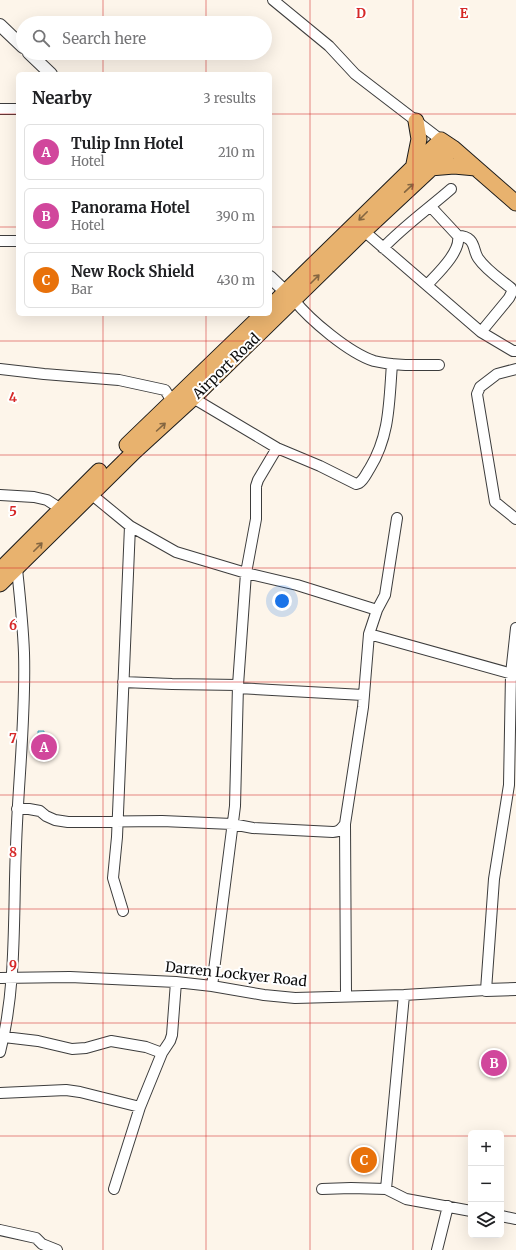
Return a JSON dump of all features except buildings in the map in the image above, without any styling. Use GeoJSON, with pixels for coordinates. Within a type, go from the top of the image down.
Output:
{"type":"FeatureCollection","features":[{"type":"Feature","properties":{"kind":"main road"},"geometry":{"type":"LineString","coordinates":[[413,168],[418,140],[416,121]]}},
{"type":"Feature","properties":{"kind":"main road"},"geometry":{"type":"LineString","coordinates":[[447,144],[516,203]]}},
{"type":"Feature","properties":{"kind":"main road","name":"Airport Road"},"geometry":{"type":"LineString","coordinates":[[272,306],[290,296],[364,231],[430,168],[447,144]]}},
{"type":"Feature","properties":{"kind":"main road","name":"Airport Road"},"geometry":{"type":"LineString","coordinates":[[272,315],[413,168],[447,144]]}},
{"type":"Feature","properties":{"kind":"main road"},"geometry":{"type":"LineString","coordinates":[[430,168],[454,166],[476,168]]}},
{"type":"Feature","properties":{"kind":"main road","name":"Airport Road"},"geometry":{"type":"LineString","coordinates":[[0,570],[61,508],[261,316]]}},
{"type":"Feature","properties":{"kind":"main road","name":"Airport Road"},"geometry":{"type":"LineString","coordinates":[[0,584],[17,569],[91,494],[194,398],[271,316]]}},
{"type":"Feature","properties":{"kind":"street"},"geometry":{"type":"LineString","coordinates":[[272,0],[329,46],[355,74],[447,144]]}},
{"type":"Feature","properties":{"kind":"street"},"geometry":{"type":"LineString","coordinates":[[0,25],[16,40]]}},
{"type":"Feature","properties":{"kind":"street"},"geometry":{"type":"LineString","coordinates":[[36,60],[49,72]]}},
{"type":"Feature","properties":{"kind":"street"},"geometry":{"type":"LineString","coordinates":[[0,109],[16,109]]}},
{"type":"Feature","properties":{"kind":"street"},"geometry":{"type":"LineString","coordinates":[[383,248],[399,231],[431,207],[451,189]]}},
{"type":"Feature","properties":{"kind":"street"},"geometry":{"type":"LineString","coordinates":[[427,285],[458,247],[459,241],[458,236],[431,207]]}},
{"type":"Feature","properties":{"kind":"street"},"geometry":{"type":"LineString","coordinates":[[364,231],[481,332],[516,351]]}},
{"type":"Feature","properties":{"kind":"street"},"geometry":{"type":"LineString","coordinates":[[458,236],[463,236],[470,240],[477,256],[486,267],[511,288],[512,292],[509,298],[481,332]]}},
{"type":"Feature","properties":{"kind":"street"},"geometry":{"type":"LineString","coordinates":[[0,241],[16,241]]}},
{"type":"Feature","properties":{"kind":"street"},"geometry":{"type":"LineString","coordinates":[[272,279],[312,320],[365,358],[392,364],[439,365]]}},
{"type":"Feature","properties":{"kind":"street"},"geometry":{"type":"LineString","coordinates":[[194,398],[277,448],[320,466],[356,484],[361,482],[381,448],[388,418],[392,364]]}},
{"type":"Feature","properties":{"kind":"street"},"geometry":{"type":"LineString","coordinates":[[0,369],[119,380],[165,390],[172,402]]}},
{"type":"Feature","properties":{"kind":"street"},"geometry":{"type":"LineString","coordinates":[[516,369],[497,374],[480,386],[477,394],[495,502],[516,519]]}},
{"type":"Feature","properties":{"kind":"street"},"geometry":{"type":"LineString","coordinates":[[212,986],[235,806],[238,686],[246,573],[256,519],[256,486],[277,448]]}},
{"type":"Feature","properties":{"kind":"street"},"geometry":{"type":"LineString","coordinates":[[91,494],[130,526],[176,552],[246,573],[298,585],[377,610]]}},
{"type":"Feature","properties":{"kind":"street"},"geometry":{"type":"LineString","coordinates":[[0,495],[34,497],[47,500],[61,508]]}},
{"type":"Feature","properties":{"kind":"street"},"geometry":{"type":"LineString","coordinates":[[346,994],[345,824],[363,706],[369,634],[384,595],[397,518]]}},
{"type":"Feature","properties":{"kind":"street"},"geometry":{"type":"LineString","coordinates":[[123,911],[113,878],[117,822],[130,526]]}},
{"type":"Feature","properties":{"kind":"street"},"geometry":{"type":"LineString","coordinates":[[0,1052],[4,1037],[12,978],[17,809],[23,706],[24,654],[22,613],[17,569]]}},
{"type":"Feature","properties":{"kind":"street"},"geometry":{"type":"LineString","coordinates":[[486,990],[494,879],[509,785],[516,628]]}},
{"type":"Feature","properties":{"kind":"street"},"geometry":{"type":"LineString","coordinates":[[369,634],[514,675]]}},
{"type":"Feature","properties":{"kind":"street"},"geometry":{"type":"LineString","coordinates":[[123,682],[238,686],[363,695]]}},
{"type":"Feature","properties":{"kind":"street"},"geometry":{"type":"LineString","coordinates":[[17,809],[40,811],[46,816],[55,820],[68,822],[162,821],[232,824],[253,828],[337,832],[345,824]]}},
{"type":"Feature","properties":{"kind":"street","name":"Darren Lockyer Road"},"geometry":{"type":"LineString","coordinates":[[0,978],[70,977],[176,982],[295,998],[404,995],[516,989]]}},
{"type":"Feature","properties":{"kind":"street"},"geometry":{"type":"LineString","coordinates":[[114,1189],[140,1107],[162,1053],[172,1035],[176,982]]}},
{"type":"Feature","properties":{"kind":"street"},"geometry":{"type":"LineString","coordinates":[[386,1189],[404,995]]}},
{"type":"Feature","properties":{"kind":"street"},"geometry":{"type":"LineString","coordinates":[[4,1037],[38,1041],[72,1049],[86,1048],[111,1041],[146,1047],[162,1053]]}},
{"type":"Feature","properties":{"kind":"street"},"geometry":{"type":"LineString","coordinates":[[0,1094],[66,1090],[140,1107]]}},
{"type":"Feature","properties":{"kind":"street"},"geometry":{"type":"LineString","coordinates":[[322,1189],[386,1189],[406,1199],[468,1210]]}},
{"type":"Feature","properties":{"kind":"street"},"geometry":{"type":"LineString","coordinates":[[437,1250],[448,1206]]}},
{"type":"Feature","properties":{"kind":"street"},"geometry":{"type":"LineString","coordinates":[[504,1217],[516,1219]]}},
{"type":"Feature","properties":{"kind":"street"},"geometry":{"type":"LineString","coordinates":[[0,1230],[36,1238],[42,1244],[57,1250]]}},
{"type":"Feature","properties":{"kind":"water"},"geometry":{"type":"Polygon","coordinates":[[[38,731],[44,731],[44,746],[38,746],[38,731]]]}},
{"type":"Feature","properties":{"kind":"place","name":"Tulip Inn Hotel"},"geometry":{"type":"Point","coordinates":[44,747]}},
{"type":"Feature","properties":{"kind":"place","name":"Panorama Hotel"},"geometry":{"type":"Point","coordinates":[494,1063]}},
{"type":"Feature","properties":{"kind":"place","name":"New Rock Shield"},"geometry":{"type":"Point","coordinates":[364,1160]}}]}
